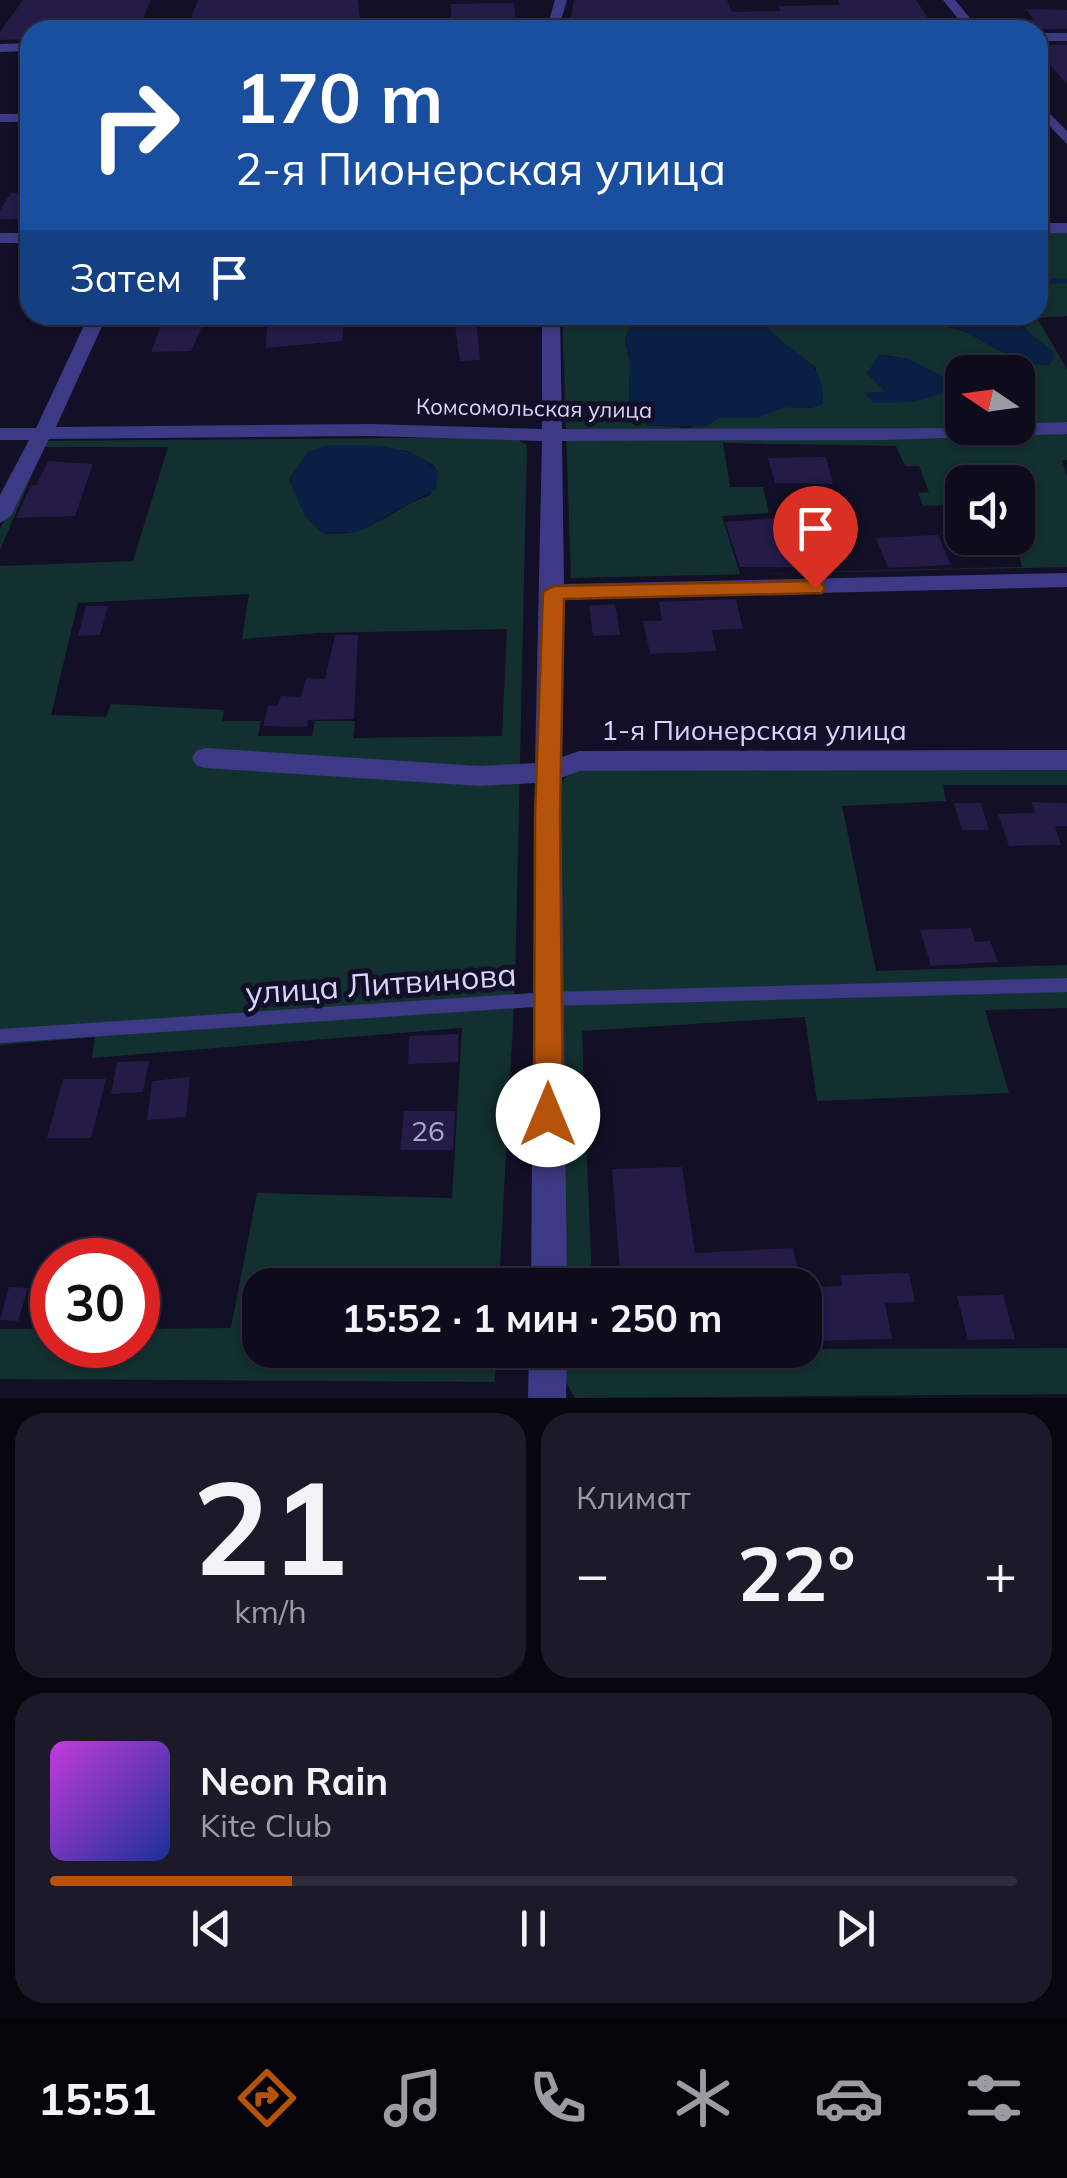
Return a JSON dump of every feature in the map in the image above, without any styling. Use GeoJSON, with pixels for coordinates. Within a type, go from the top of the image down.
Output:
{"type":"FeatureCollection","features":[{"type":"Feature","properties":{"kind":"street"},"geometry":{"type":"LineString","coordinates":[[949,0],[966,20]]}},
{"type":"Feature","properties":{"kind":"street"},"geometry":{"type":"LineString","coordinates":[[1048,119],[1067,140]]}},
{"type":"Feature","properties":{"kind":"street"},"geometry":{"type":"LineString","coordinates":[[0,516],[39,434],[79,364],[94,325]]}},
{"type":"Feature","properties":{"kind":"street"},"geometry":{"type":"LineString","coordinates":[[549,1268],[548,772],[554,592],[551,325]]}},
{"type":"Feature","properties":{"kind":"street","name":"Комсомольская улица"},"geometry":{"type":"LineString","coordinates":[[0,434],[390,430],[552,435],[884,434],[1067,428]]}},
{"type":"Feature","properties":{"kind":"street"},"geometry":{"type":"LineString","coordinates":[[554,592],[1067,580]]}},
{"type":"Feature","properties":{"kind":"street","name":"1-я Пионерская улица"},"geometry":{"type":"LineString","coordinates":[[204,758],[480,776],[548,772],[579,762],[1067,760]]}},
{"type":"Feature","properties":{"kind":"street"},"geometry":{"type":"LineString","coordinates":[[547,1398],[548,1368]]}},
{"type":"Feature","properties":{"kind":"lane","name":"улица Литвинова"},"geometry":{"type":"LineString","coordinates":[[0,1036],[548,999],[1067,986]]}},
{"type":"Feature","properties":{"kind":"green space"},"geometry":{"type":"Polygon","coordinates":[[[1048,232],[1067,232],[1067,316],[1048,317],[1048,232]]]}},
{"type":"Feature","properties":{"kind":"green space"},"geometry":{"type":"Polygon","coordinates":[[[562,325],[631,325],[625,339],[630,365],[629,401],[646,425],[689,428],[718,418],[757,418],[783,407],[812,408],[816,368],[765,325],[940,325],[966,332],[1008,355],[945,355],[945,379],[908,359],[884,355],[867,373],[886,392],[865,393],[874,402],[945,386],[945,445],[1035,445],[1035,361],[1053,352],[1024,329],[1041,325],[1067,369],[1067,460],[1062,461],[1067,476],[1067,567],[571,578],[562,325]],[[723,443],[730,487],[763,487],[769,513],[722,516],[740,574],[1022,567],[1019,555],[1035,555],[1035,465],[945,465],[945,505],[923,506],[918,493],[929,492],[919,466],[905,466],[896,446],[723,443]]]}},
{"type":"Feature","properties":{"kind":"green space"},"geometry":{"type":"Polygon","coordinates":[[[513,437],[527,445],[515,986],[500,1268],[243,1268],[257,1193],[452,1198],[462,1028],[92,1058],[95,1037],[0,1045],[0,566],[133,561],[168,447],[44,447],[0,550],[0,529],[42,441],[513,437]],[[338,445],[298,468],[289,478],[305,516],[323,533],[353,532],[430,495],[438,472],[432,464],[408,451],[338,445]],[[249,594],[78,603],[51,715],[106,717],[111,704],[224,710],[222,721],[261,721],[258,736],[312,736],[315,721],[355,721],[353,738],[502,736],[507,629],[320,633],[242,639],[249,594]]]}},
{"type":"Feature","properties":{"kind":"green space"},"geometry":{"type":"Polygon","coordinates":[[[584,769],[1067,769],[1067,785],[943,785],[946,801],[842,806],[876,971],[1067,965],[1067,1008],[985,1010],[1009,1093],[817,1101],[805,1017],[582,1031],[591,1268],[565,1268],[558,787],[567,776],[584,769]]]}},
{"type":"Feature","properties":{"kind":"green space"},"geometry":{"type":"Polygon","coordinates":[[[242,1271],[242,1368],[495,1368],[495,1382],[0,1379],[0,1329],[30,1329],[30,1368],[160,1368],[160,1329],[231,1328],[242,1271]]]}},
{"type":"Feature","properties":{"kind":"green space"},"geometry":{"type":"Polygon","coordinates":[[[1067,1348],[1067,1394],[575,1398],[566,1382],[566,1368],[822,1368],[822,1349],[1067,1348]]]}},
{"type":"Feature","properties":{"kind":"water"},"geometry":{"type":"Polygon","coordinates":[[[631,325],[766,325],[811,365],[822,387],[823,404],[812,408],[783,407],[757,418],[719,418],[705,427],[646,425],[629,401],[630,365],[625,338],[631,325]]]}},
{"type":"Feature","properties":{"kind":"water"},"geometry":{"type":"Polygon","coordinates":[[[940,325],[1028,325],[1025,329],[1053,352],[1054,359],[1049,365],[1035,365],[1035,355],[1008,355],[966,332],[940,325]]]}},
{"type":"Feature","properties":{"kind":"water"},"geometry":{"type":"Polygon","coordinates":[[[879,355],[908,359],[945,378],[945,393],[913,402],[874,403],[865,393],[885,392],[867,373],[879,355]]]}},
{"type":"Feature","properties":{"kind":"water"},"geometry":{"type":"Polygon","coordinates":[[[329,445],[388,447],[416,455],[438,472],[436,489],[357,532],[323,533],[305,516],[289,478],[309,451],[329,445]]]}},
{"type":"Feature","properties":{"kind":"building"},"geometry":{"type":"Polygon","coordinates":[[[23,0],[151,0],[142,20],[20,20],[20,39],[0,40],[0,32],[23,0]]]}},
{"type":"Feature","properties":{"kind":"building"},"geometry":{"type":"Polygon","coordinates":[[[198,0],[358,0],[360,20],[190,20],[198,0]]]}},
{"type":"Feature","properties":{"kind":"building"},"geometry":{"type":"Polygon","coordinates":[[[574,0],[727,0],[732,12],[781,11],[778,6],[840,5],[838,0],[916,0],[929,20],[571,20],[574,0]]]}},
{"type":"Feature","properties":{"kind":"building"},"geometry":{"type":"Polygon","coordinates":[[[514,3],[516,20],[451,20],[451,4],[514,3]]]}},
{"type":"Feature","properties":{"kind":"building"},"geometry":{"type":"Polygon","coordinates":[[[1026,9],[1067,10],[1067,29],[1048,29],[1048,20],[1034,20],[1026,9]]]}},
{"type":"Feature","properties":{"kind":"building"},"geometry":{"type":"Polygon","coordinates":[[[1048,45],[1067,45],[1067,84],[1048,63],[1048,45]]]}},
{"type":"Feature","properties":{"kind":"building"},"geometry":{"type":"Polygon","coordinates":[[[11,193],[20,193],[20,219],[0,219],[0,210],[11,193]]]}},
{"type":"Feature","properties":{"kind":"building"},"geometry":{"type":"Polygon","coordinates":[[[161,325],[203,325],[191,351],[151,352],[161,325]]]}},
{"type":"Feature","properties":{"kind":"building"},"geometry":{"type":"Polygon","coordinates":[[[267,325],[344,325],[342,341],[266,348],[267,325]]]}},
{"type":"Feature","properties":{"kind":"building"},"geometry":{"type":"Polygon","coordinates":[[[455,325],[477,325],[480,360],[460,361],[455,325]]]}},
{"type":"Feature","properties":{"kind":"building"},"geometry":{"type":"Polygon","coordinates":[[[826,457],[833,484],[775,483],[768,458],[826,457]]]}},
{"type":"Feature","properties":{"kind":"building"},"geometry":{"type":"Polygon","coordinates":[[[48,461],[93,464],[75,516],[16,518],[31,485],[36,485],[48,461]]]}},
{"type":"Feature","properties":{"kind":"building"},"geometry":{"type":"Polygon","coordinates":[[[826,514],[841,567],[740,567],[725,522],[826,514]]]}},
{"type":"Feature","properties":{"kind":"building"},"geometry":{"type":"Polygon","coordinates":[[[938,535],[951,565],[888,568],[876,538],[938,535]]]}},
{"type":"Feature","properties":{"kind":"building"},"geometry":{"type":"Polygon","coordinates":[[[736,599],[743,629],[712,630],[716,651],[650,654],[643,621],[662,621],[659,602],[736,599]]]}},
{"type":"Feature","properties":{"kind":"building"},"geometry":{"type":"Polygon","coordinates":[[[615,604],[620,635],[593,636],[589,606],[615,604]]]}},
{"type":"Feature","properties":{"kind":"building"},"geometry":{"type":"Polygon","coordinates":[[[86,606],[108,606],[100,635],[78,636],[86,606]]]}},
{"type":"Feature","properties":{"kind":"building"},"geometry":{"type":"Polygon","coordinates":[[[335,635],[358,635],[354,719],[308,720],[307,727],[263,726],[268,706],[278,706],[281,696],[301,697],[306,678],[325,679],[335,635]]]}},
{"type":"Feature","properties":{"kind":"building"},"geometry":{"type":"Polygon","coordinates":[[[1031,802],[1067,803],[1067,826],[1055,826],[1061,845],[1009,846],[998,814],[1035,813],[1031,802]]]}},
{"type":"Feature","properties":{"kind":"building"},"geometry":{"type":"Polygon","coordinates":[[[954,803],[981,803],[989,830],[962,830],[954,803]]]}},
{"type":"Feature","properties":{"kind":"building"},"geometry":{"type":"Polygon","coordinates":[[[971,928],[975,942],[990,941],[998,962],[931,966],[920,930],[971,928]]]}},
{"type":"Feature","properties":{"kind":"building"},"geometry":{"type":"Polygon","coordinates":[[[458,1034],[458,1062],[408,1064],[409,1036],[458,1034]]]}},
{"type":"Feature","properties":{"kind":"building"},"geometry":{"type":"Polygon","coordinates":[[[149,1061],[143,1092],[111,1094],[117,1062],[149,1061]]]}},
{"type":"Feature","properties":{"kind":"building"},"geometry":{"type":"Polygon","coordinates":[[[190,1077],[186,1117],[147,1120],[152,1081],[190,1077]]]}},
{"type":"Feature","properties":{"kind":"building"},"geometry":{"type":"Polygon","coordinates":[[[63,1079],[106,1079],[91,1138],[47,1138],[63,1079]]]}},
{"type":"Feature","properties":{"kind":"building"},"geometry":{"type":"Polygon","coordinates":[[[404,1111],[455,1111],[453,1150],[400,1150],[404,1111]]]}},
{"type":"Feature","properties":{"kind":"building"},"geometry":{"type":"Polygon","coordinates":[[[682,1167],[695,1253],[793,1248],[797,1268],[620,1268],[612,1169],[682,1167]]]}},
{"type":"Feature","properties":{"kind":"building"},"geometry":{"type":"Polygon","coordinates":[[[909,1273],[915,1302],[885,1303],[892,1339],[822,1341],[822,1287],[842,1286],[840,1275],[909,1273]]]}},
{"type":"Feature","properties":{"kind":"building"},"geometry":{"type":"Polygon","coordinates":[[[9,1287],[28,1288],[18,1321],[0,1320],[9,1287]]]}},
{"type":"Feature","properties":{"kind":"building"},"geometry":{"type":"Polygon","coordinates":[[[1003,1295],[1015,1339],[968,1340],[957,1296],[1003,1295]]]}},
{"type":"Feature","properties":{"kind":"waterway"},"geometry":{"type":"LineString","coordinates":[[1048,281],[1067,281]]}},
{"type":"Feature","properties":{"kind":"route"},"geometry":{"type":"LineString","coordinates":[[548,1115],[547,815],[554,592],[815,588]]}}]}
